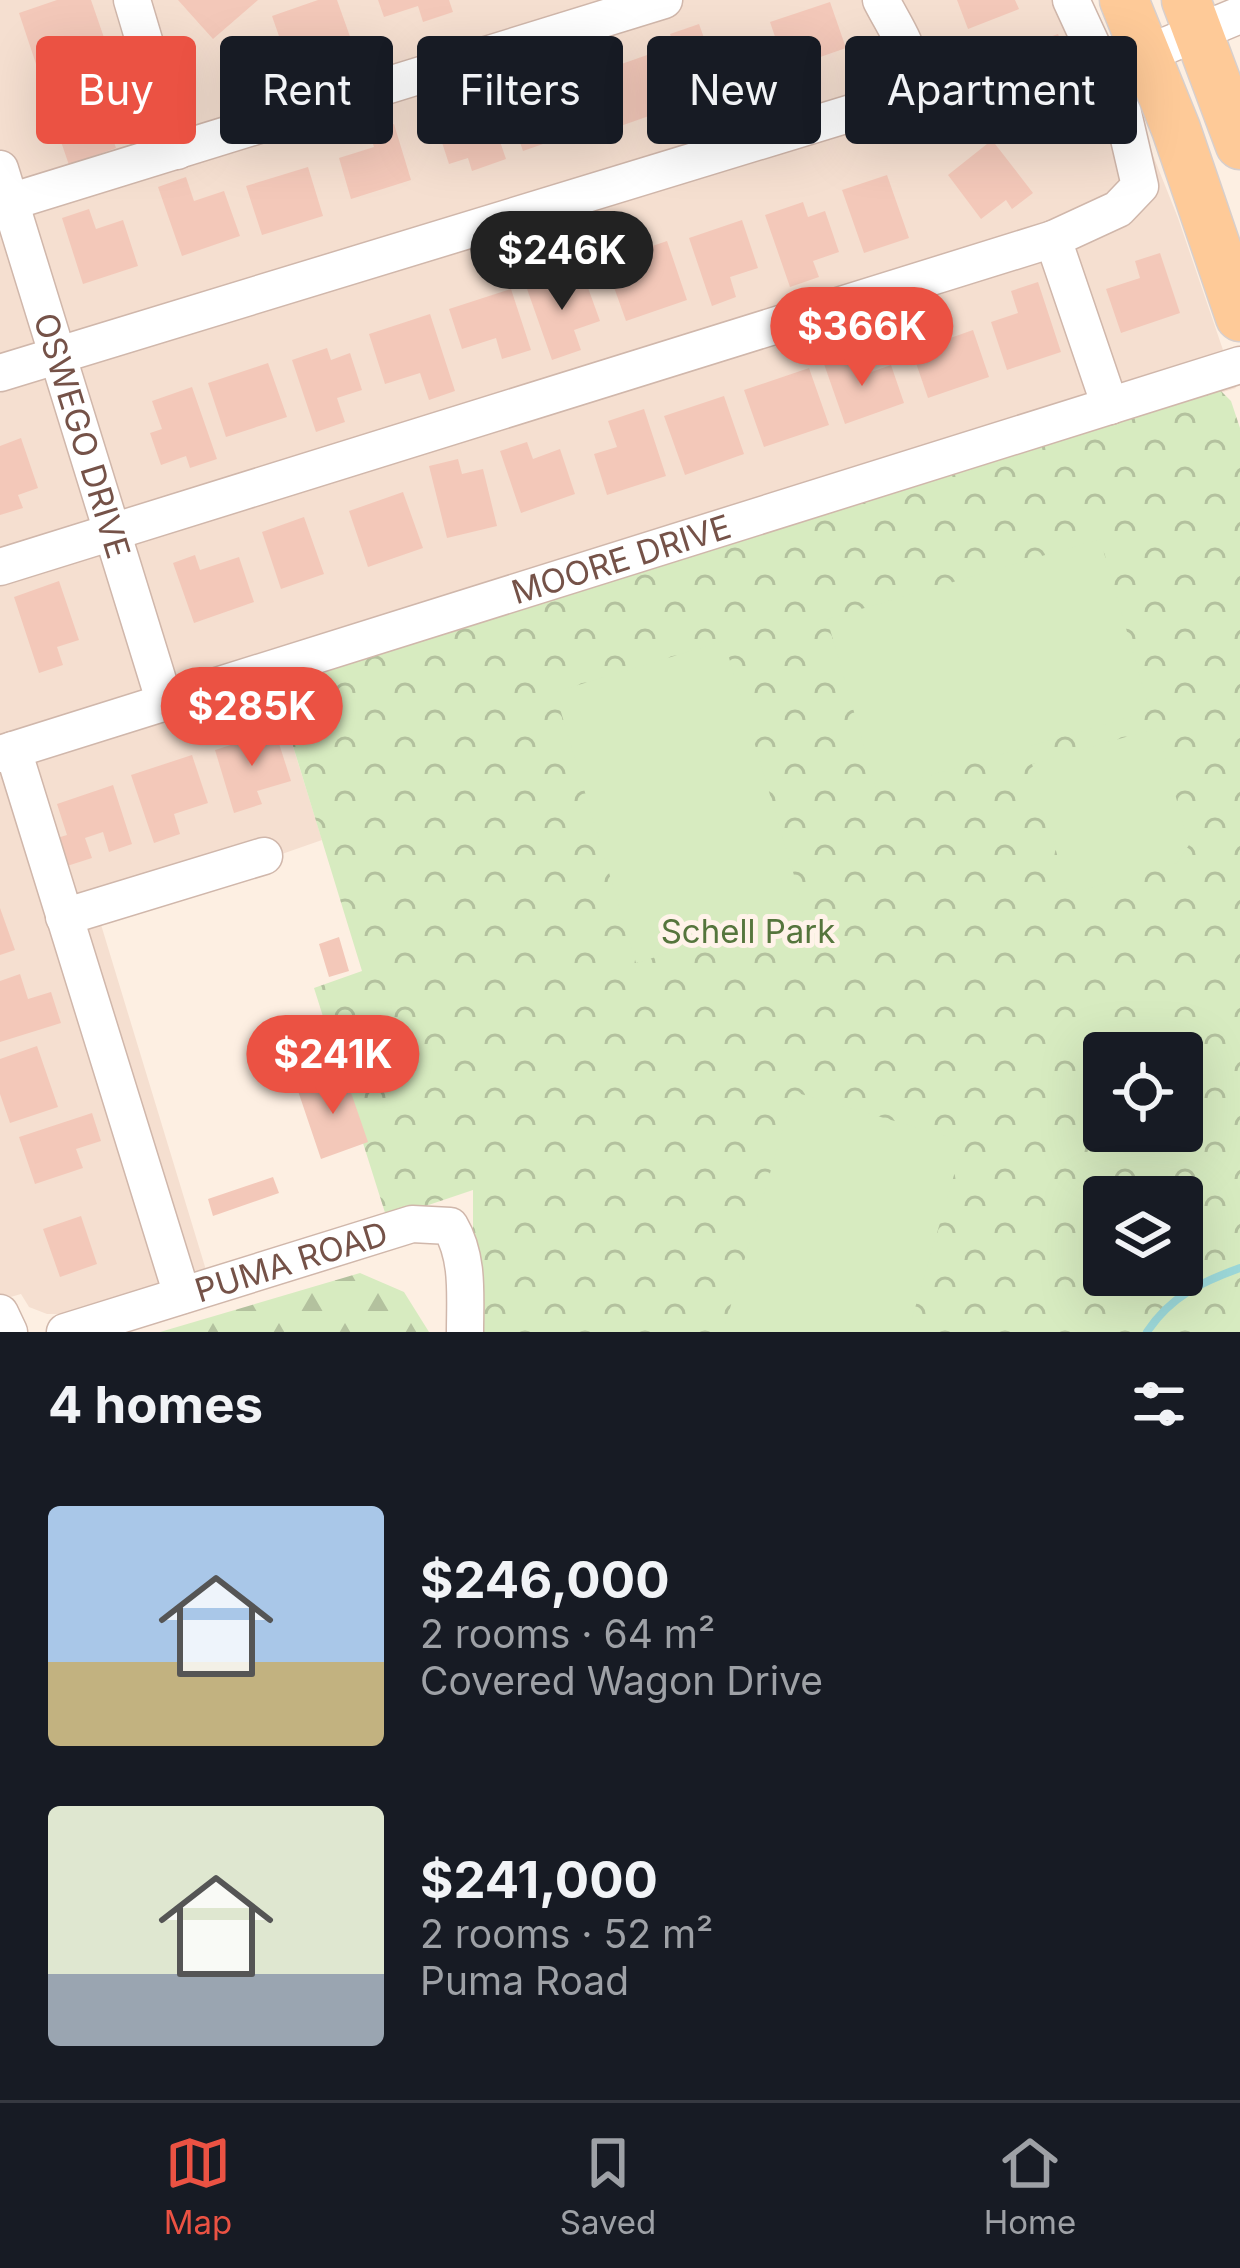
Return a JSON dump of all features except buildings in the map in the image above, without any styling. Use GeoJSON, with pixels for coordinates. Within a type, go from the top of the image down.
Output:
{"type":"FeatureCollection","features":[{"type":"Feature","properties":{"kind":"main road"},"geometry":{"type":"LineString","coordinates":[[1124,0],[1240,317]]}},
{"type":"Feature","properties":{"kind":"main road"},"geometry":{"type":"LineString","coordinates":[[1208,16],[1240,145]]}},
{"type":"Feature","properties":{"kind":"street"},"geometry":{"type":"LineString","coordinates":[[132,0],[177,151]]}},
{"type":"Feature","properties":{"kind":"street"},"geometry":{"type":"LineString","coordinates":[[3,192],[177,151],[664,0]]}},
{"type":"Feature","properties":{"kind":"street"},"geometry":{"type":"LineString","coordinates":[[0,373],[881,104],[906,83],[911,71],[908,53],[881,0]]}},
{"type":"Feature","properties":{"kind":"street"},"geometry":{"type":"LineString","coordinates":[[0,567],[1053,239],[1118,209],[1140,186],[1123,113],[1071,0]]}},
{"type":"Feature","properties":{"kind":"street"},"geometry":{"type":"LineString","coordinates":[[1146,54],[1208,16]]}},
{"type":"Feature","properties":{"kind":"street","name":"OSWEGO DRIVE"},"geometry":{"type":"LineString","coordinates":[[3,192],[164,700]]}},
{"type":"Feature","properties":{"kind":"street"},"geometry":{"type":"LineString","coordinates":[[1053,239],[1110,406]]}},
{"type":"Feature","properties":{"kind":"street","name":"MOORE DRIVE"},"geometry":{"type":"LineString","coordinates":[[7,752],[1240,365]]}},
{"type":"Feature","properties":{"kind":"street"},"geometry":{"type":"LineString","coordinates":[[7,752],[64,917],[182,1295]]}},
{"type":"Feature","properties":{"kind":"street"},"geometry":{"type":"LineString","coordinates":[[64,917],[264,856]]}},
{"type":"Feature","properties":{"kind":"street","name":"PUMA ROAD"},"geometry":{"type":"LineString","coordinates":[[65,1332],[412,1223],[450,1226],[460,1242],[465,1332]]}},
{"type":"Feature","properties":{"kind":"street"},"geometry":{"type":"LineString","coordinates":[[0,1313],[9,1332]]}},
{"type":"Feature","properties":{"kind":"shaded area"},"geometry":{"type":"Polygon","coordinates":[[[0,0],[1091,0],[1105,36],[845,36],[845,144],[1137,144],[1137,115],[1236,388],[274,685],[322,840],[99,918],[206,1270],[69,1314],[47,1314],[29,1307],[21,1294],[0,1300],[0,0]]]}},
{"type":"Feature","properties":{"kind":"green space","name":"Schell Park"},"geometry":{"type":"Polygon","coordinates":[[[1221,391],[1231,401],[1240,428],[1240,1332],[473,1332],[473,1190],[387,1219],[314,988],[362,971],[274,684],[1221,391]]]}},
{"type":"Feature","properties":{"kind":"green space"},"geometry":{"type":"Polygon","coordinates":[[[1100,539],[1150,711],[877,791],[827,619],[1100,539]]]}},
{"type":"Feature","properties":{"kind":"green space"},"geometry":{"type":"Polygon","coordinates":[[[724,641],[805,912],[636,963],[555,692],[724,641]]]}},
{"type":"Feature","properties":{"kind":"green space"},"geometry":{"type":"Polygon","coordinates":[[[1157,728],[1189,845],[1177,863],[1068,894],[1032,764],[1157,728]]]}},
{"type":"Feature","properties":{"kind":"green space"},"geometry":{"type":"Polygon","coordinates":[[[794,1092],[964,1141],[908,1332],[723,1332],[794,1092]]]}},
{"type":"Feature","properties":{"kind":"green space"},"geometry":{"type":"Polygon","coordinates":[[[360,1273],[404,1292],[429,1332],[160,1332],[360,1273]]]}},
{"type":"Feature","properties":{"kind":"waterway"},"geometry":{"type":"LineString","coordinates":[[1147,1332],[1188,1292],[1240,1268]]}}]}
